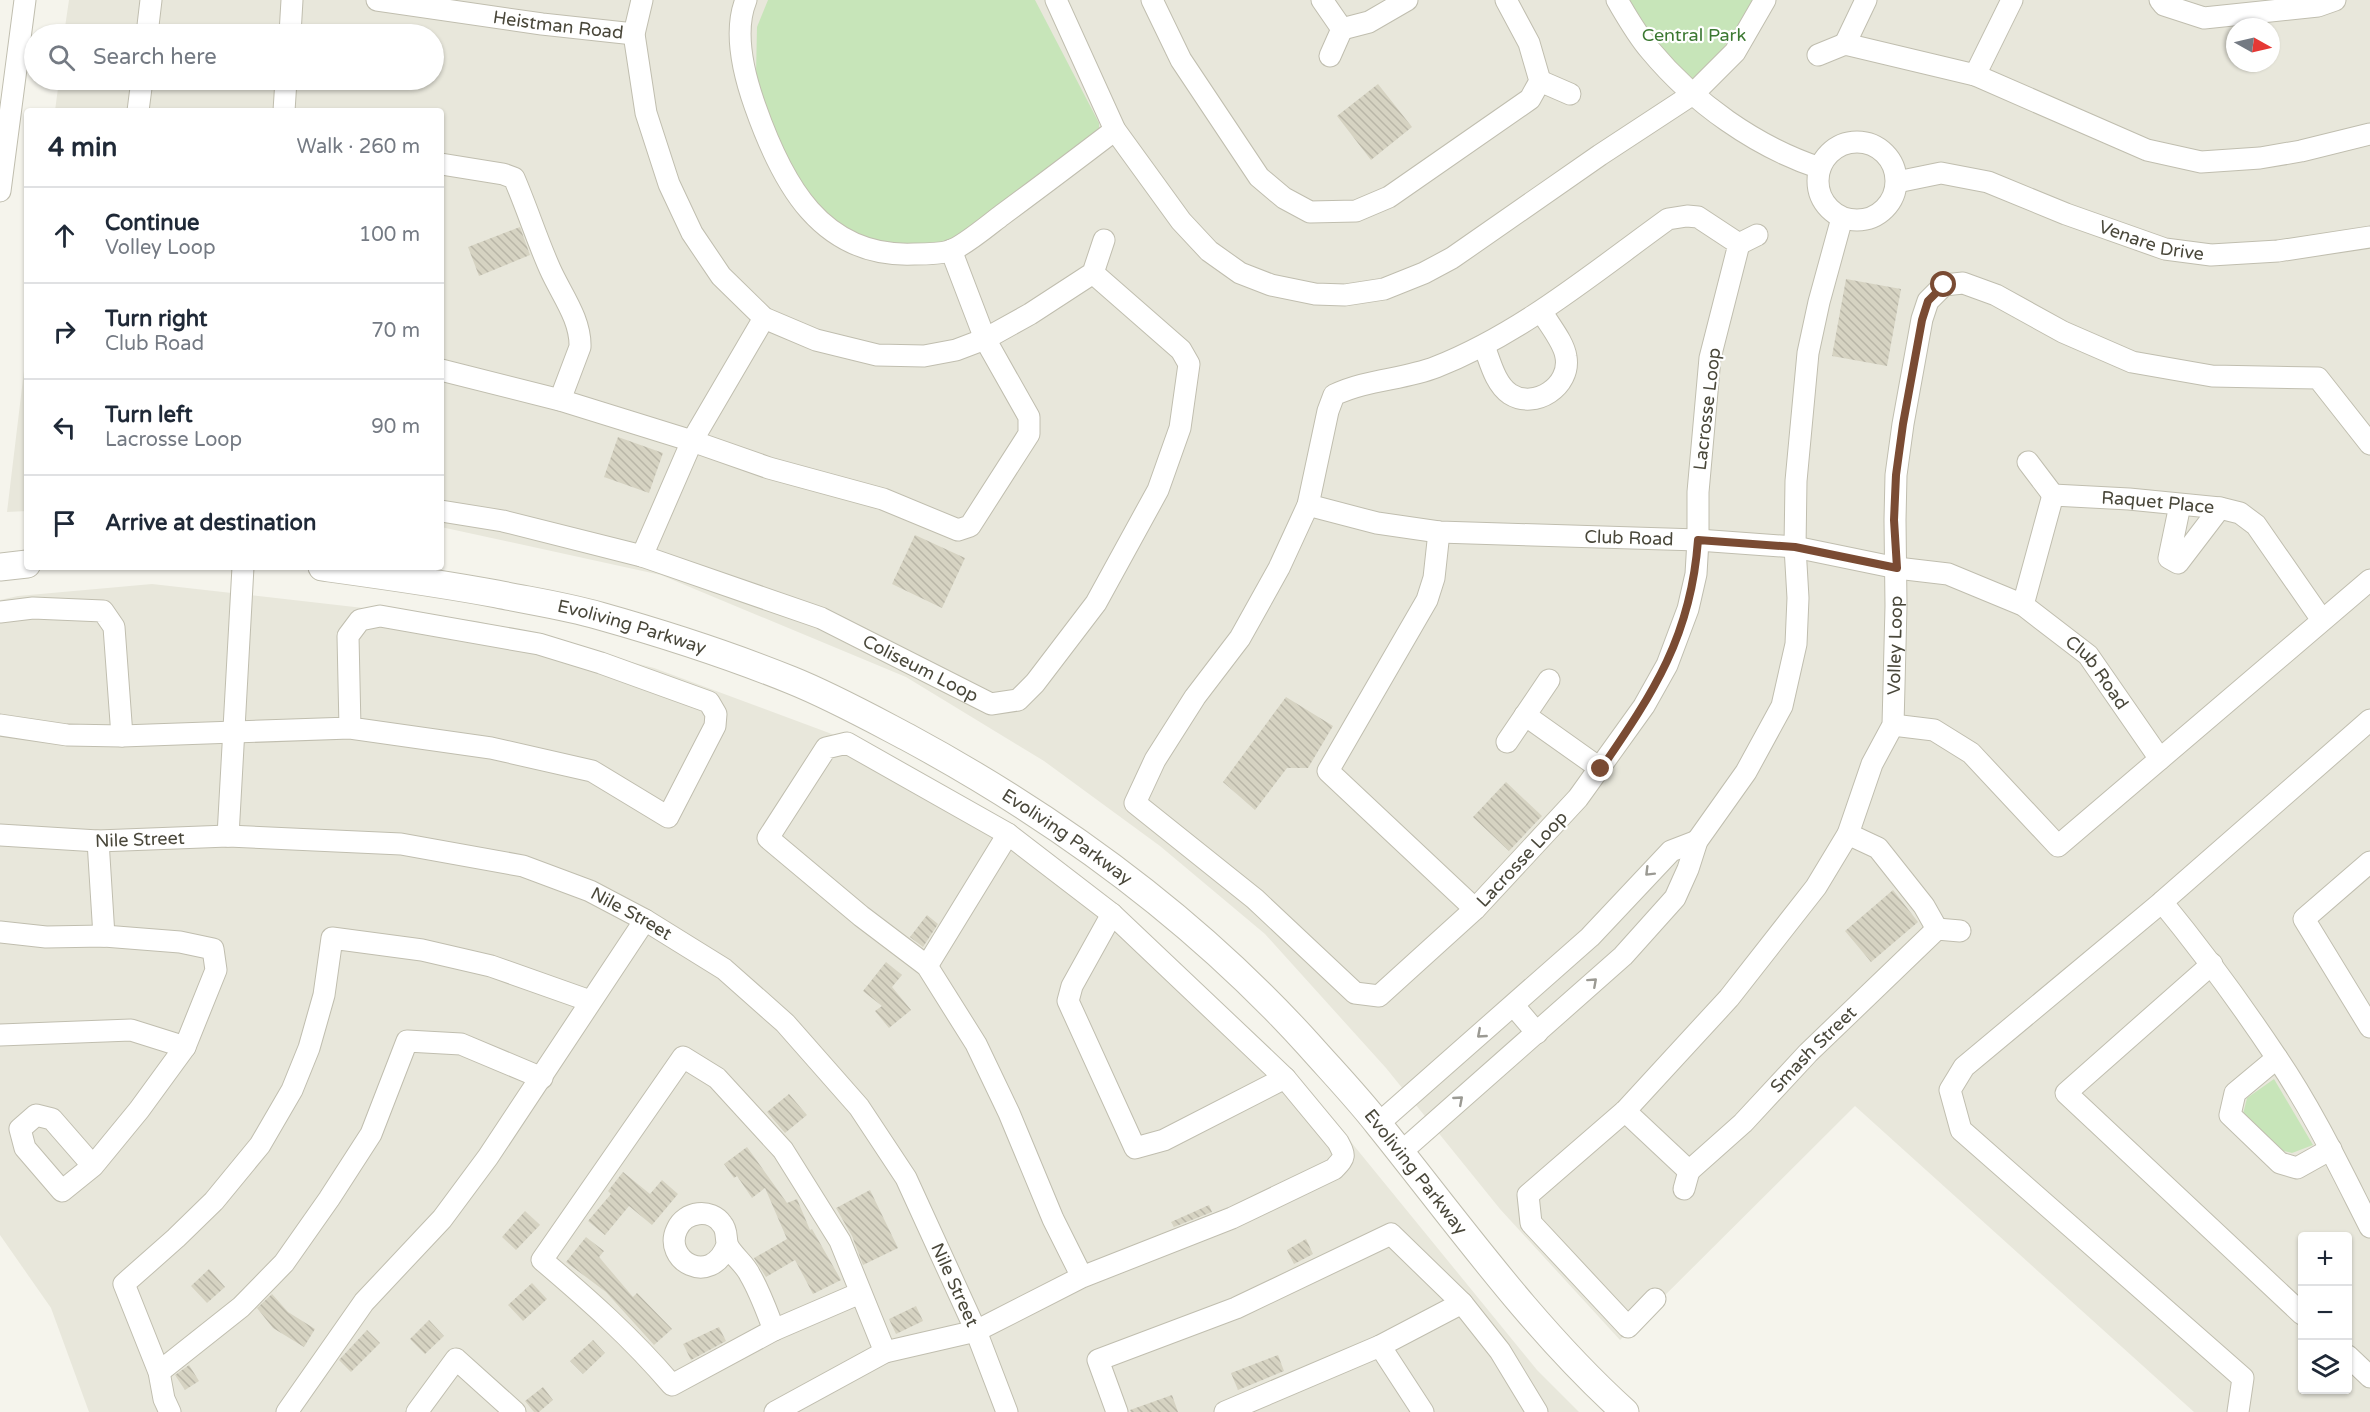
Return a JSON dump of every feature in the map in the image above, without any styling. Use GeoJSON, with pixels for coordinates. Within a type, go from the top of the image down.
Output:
{"type":"FeatureCollection","features":[{"type":"Feature","properties":{"kind":"street"},"geometry":{"type":"LineString","coordinates":[[0,191],[25,0]]}},
{"type":"Feature","properties":{"kind":"street"},"geometry":{"type":"LineString","coordinates":[[148,24],[151,0]]}},
{"type":"Feature","properties":{"kind":"street"},"geometry":{"type":"LineString","coordinates":[[291,24],[292,0]]}},
{"type":"Feature","properties":{"kind":"street","name":"Heistman Road"},"geometry":{"type":"LineString","coordinates":[[377,0],[542,24],[634,34]]}},
{"type":"Feature","properties":{"kind":"street"},"geometry":{"type":"LineString","coordinates":[[642,0],[634,34],[646,113],[669,184],[692,233],[721,276],[764,318],[816,340],[877,355],[924,356],[956,350],[985,339],[1030,314],[1093,273],[1104,240]]}},
{"type":"Feature","properties":{"kind":"street"},"geometry":{"type":"LineString","coordinates":[[746,0],[743,8],[741,54],[752,97],[767,139],[798,198],[827,227],[857,247],[894,255],[951,250],[1115,130]]}},
{"type":"Feature","properties":{"kind":"street"},"geometry":{"type":"LineString","coordinates":[[1056,0],[1115,130],[1180,220],[1209,251],[1240,273],[1271,285],[1314,294],[1345,295],[1384,289],[1424,273],[1452,258],[1600,155],[1693,94],[1735,52],[1765,0]]}},
{"type":"Feature","properties":{"kind":"street"},"geometry":{"type":"LineString","coordinates":[[1152,0],[1181,60],[1259,177],[1284,198],[1310,212],[1356,211],[1389,197],[1530,99],[1540,81],[1529,43],[1506,0]]}},
{"type":"Feature","properties":{"kind":"street"},"geometry":{"type":"LineString","coordinates":[[1322,0],[1342,29]]}},
{"type":"Feature","properties":{"kind":"street"},"geometry":{"type":"LineString","coordinates":[[1342,29],[1369,22],[1407,0]]}},
{"type":"Feature","properties":{"kind":"street"},"geometry":{"type":"LineString","coordinates":[[1617,0],[1650,51],[1693,94],[1739,128],[1788,158],[1820,168]]}},
{"type":"Feature","properties":{"kind":"street"},"geometry":{"type":"LineString","coordinates":[[1845,44],[1866,0]]}},
{"type":"Feature","properties":{"kind":"street"},"geometry":{"type":"LineString","coordinates":[[1975,75],[2012,0]]}},
{"type":"Feature","properties":{"kind":"street"},"geometry":{"type":"LineString","coordinates":[[2160,0],[2164,5],[2204,18],[2323,2]]}},
{"type":"Feature","properties":{"kind":"street"},"geometry":{"type":"LineString","coordinates":[[1330,56],[1342,29]]}},
{"type":"Feature","properties":{"kind":"street"},"geometry":{"type":"LineString","coordinates":[[1818,55],[1845,44],[1975,75],[2148,150],[2202,162],[2260,158],[2301,151],[2370,134]]}},
{"type":"Feature","properties":{"kind":"street"},"geometry":{"type":"LineString","coordinates":[[1540,81],[1570,94]]}},
{"type":"Feature","properties":{"kind":"street"},"geometry":{"type":"LineString","coordinates":[[138,108],[141,90]]}},
{"type":"Feature","properties":{"kind":"street"},"geometry":{"type":"LineString","coordinates":[[284,108],[285,90]]}},
{"type":"Feature","properties":{"kind":"street"},"geometry":{"type":"LineString","coordinates":[[1858,141],[1870,143],[1890,158],[1896,170],[1897,182],[1888,206],[1879,214],[1855,221],[1842,218],[1832,212],[1824,203],[1819,192],[1818,180],[1820,168],[1826,157],[1846,143],[1858,141]]}},
{"type":"Feature","properties":{"kind":"street"},"geometry":{"type":"LineString","coordinates":[[444,164],[503,174],[513,178],[550,269],[577,323],[581,338],[580,347],[560,400]]}},
{"type":"Feature","properties":{"kind":"street","name":"Venare Drive"},"geometry":{"type":"LineString","coordinates":[[1897,182],[1941,173],[1988,182],[2066,214],[2165,249],[2211,255],[2278,251],[2370,237]]}},
{"type":"Feature","properties":{"kind":"street","name":"Lacrosse Loop"},"geometry":{"type":"LineString","coordinates":[[1698,217],[1748,240],[1710,358],[1698,492],[1696,574],[1688,609],[1666,665],[1644,706],[1578,798],[1475,909],[1379,996],[1355,993],[1255,899],[1135,803],[1155,760],[1195,697],[1240,638],[1280,568],[1308,505],[1328,411],[1334,395],[1351,387],[1434,369],[1484,346],[1542,312],[1668,219],[1698,217]]}},
{"type":"Feature","properties":{"kind":"street"},"geometry":{"type":"LineString","coordinates":[[1400,1153],[1623,956],[1675,898],[1697,841],[1746,772],[1782,706],[1796,644],[1798,598],[1795,547],[1799,437],[1808,353],[1842,218]]}},
{"type":"Feature","properties":{"kind":"street"},"geometry":{"type":"LineString","coordinates":[[444,371],[560,400],[692,441],[769,468],[883,499],[958,530],[970,526],[1029,434],[1029,417],[985,339],[951,250]]}},
{"type":"Feature","properties":{"kind":"street","name":"Coliseum Loop"},"geometry":{"type":"LineString","coordinates":[[444,511],[503,521],[642,556],[821,618],[991,704],[1018,700],[1035,683],[1096,603],[1158,490],[1180,428],[1188,364],[1181,350],[1093,273]]}},
{"type":"Feature","properties":{"kind":"street","name":"Volley Loop"},"geometry":{"type":"LineString","coordinates":[[1893,725],[1897,568],[1894,520],[1896,475],[1922,320],[1928,301],[1944,285],[1963,283],[1996,295],[2063,332],[2132,362],[2212,376],[2318,378],[2370,444]]}},
{"type":"Feature","properties":{"kind":"street"},"geometry":{"type":"LineString","coordinates":[[1484,346],[1497,378],[1511,394],[1530,399],[1550,393],[1564,377],[1566,357],[1542,312]]}},
{"type":"Feature","properties":{"kind":"street"},"geometry":{"type":"LineString","coordinates":[[642,556],[692,441],[764,318]]}},
{"type":"Feature","properties":{"kind":"street"},"geometry":{"type":"LineString","coordinates":[[2022,604],[2053,495],[2028,462]]}},
{"type":"Feature","properties":{"kind":"street","name":"Raquet Place"},"geometry":{"type":"LineString","coordinates":[[2053,495],[2129,499],[2220,508],[2240,513],[2256,525],[2322,620]]}},
{"type":"Feature","properties":{"kind":"street","name":"Club Road"},"geometry":{"type":"LineString","coordinates":[[1308,505],[1377,523],[1439,532],[1698,540],[1795,547],[1897,568],[1948,574],[2022,604],[2088,655],[2160,759]]}},
{"type":"Feature","properties":{"kind":"street"},"geometry":{"type":"LineString","coordinates":[[2180,505],[2169,558],[2178,563],[2220,508]]}},
{"type":"Feature","properties":{"kind":"street"},"geometry":{"type":"LineString","coordinates":[[1439,532],[1434,578],[1427,600],[1328,771],[1475,909]]}},
{"type":"Feature","properties":{"kind":"street"},"geometry":{"type":"LineString","coordinates":[[0,567],[24,564]]}},
{"type":"Feature","properties":{"kind":"street"},"geometry":{"type":"LineString","coordinates":[[228,836],[243,570]]}},
{"type":"Feature","properties":{"kind":"street","name":"Evoliving Parkway"},"geometry":{"type":"LineString","coordinates":[[342,570],[464,588],[596,615],[720,654],[828,696],[990,784],[1105,862],[1213,949],[1307,1042],[1378,1124],[1490,1266],[1562,1350],[1624,1412]]}},
{"type":"Feature","properties":{"kind":"street"},"geometry":{"type":"LineString","coordinates":[[1655,1299],[1628,1327],[1532,1223],[1528,1195],[1625,1111],[1730,998],[1816,887],[1848,834],[1872,764],[1893,725],[1934,730],[1971,753],[2052,851],[2370,580]]}},
{"type":"Feature","properties":{"kind":"street"},"geometry":{"type":"LineString","coordinates":[[0,612],[33,608],[103,611],[114,627],[122,736]]}},
{"type":"Feature","properties":{"kind":"street"},"geometry":{"type":"LineString","coordinates":[[0,725],[67,735],[122,736],[350,728],[491,748],[592,771],[668,817],[715,726],[716,714],[709,702],[602,663],[539,644],[380,616],[360,620],[348,636],[350,728]]}},
{"type":"Feature","properties":{"kind":"street"},"geometry":{"type":"LineString","coordinates":[[1506,742],[1549,680]]}},
{"type":"Feature","properties":{"kind":"street"},"geometry":{"type":"LineString","coordinates":[[1525,715],[1601,769]]}},
{"type":"Feature","properties":{"kind":"street"},"geometry":{"type":"LineString","coordinates":[[2238,1412],[2243,1378],[1961,1130],[1950,1090],[1964,1067],[2162,902],[2370,720]]}},
{"type":"Feature","properties":{"kind":"street"},"geometry":{"type":"LineString","coordinates":[[775,1412],[885,1352],[976,1331],[1082,1276],[1156,1250],[1232,1218],[1334,1169],[1344,1154],[1338,1142],[1285,1078],[1112,914],[1008,834],[847,743],[826,748],[768,838],[869,923],[927,966],[976,1044],[1009,1113],[1053,1219],[1082,1276]]}},
{"type":"Feature","properties":{"kind":"street"},"geometry":{"type":"LineString","coordinates":[[927,966],[1008,834]]}},
{"type":"Feature","properties":{"kind":"street"},"geometry":{"type":"LineString","coordinates":[[1848,834],[1878,848],[1924,906],[1937,929],[1960,931]]}},
{"type":"Feature","properties":{"kind":"street","name":"Nile Street"},"geometry":{"type":"LineString","coordinates":[[0,835],[98,841],[228,836],[401,844],[523,866],[590,891],[645,920],[724,969],[785,1023],[859,1107],[906,1178],[976,1331],[1007,1412]]}},
{"type":"Feature","properties":{"kind":"street"},"geometry":{"type":"LineString","coordinates":[[98,841],[104,936]]}},
{"type":"Feature","properties":{"kind":"street"},"geometry":{"type":"LineString","coordinates":[[1378,1124],[1590,937],[1671,851],[1697,841]]}},
{"type":"Feature","properties":{"kind":"street"},"geometry":{"type":"LineString","coordinates":[[2370,862],[2304,919],[2370,1027]]}},
{"type":"Feature","properties":{"kind":"street"},"geometry":{"type":"LineString","coordinates":[[2162,902],[2212,964],[2277,1058],[2331,1149],[2370,1227]]}},
{"type":"Feature","properties":{"kind":"street"},"geometry":{"type":"LineString","coordinates":[[1112,914],[1072,986],[1068,1001],[1135,1148],[1164,1140],[1285,1078]]}},
{"type":"Feature","properties":{"kind":"street"},"geometry":{"type":"LineString","coordinates":[[287,1412],[338,1335],[364,1302],[442,1220],[488,1158],[645,920]]}},
{"type":"Feature","properties":{"kind":"street","name":"Smash Street"},"geometry":{"type":"LineString","coordinates":[[1625,1111],[1686,1180],[1808,1053],[1937,929]]}},
{"type":"Feature","properties":{"kind":"street"},"geometry":{"type":"LineString","coordinates":[[0,932],[46,937],[104,936],[180,942],[213,949],[216,970],[185,1047],[139,1110],[93,1166]]}},
{"type":"Feature","properties":{"kind":"street"},"geometry":{"type":"LineString","coordinates":[[170,1412],[164,1399],[159,1372],[124,1284],[214,1201],[260,1145],[292,1090],[309,1048],[324,994],[332,938],[422,950],[491,966],[590,1001]]}},
{"type":"Feature","properties":{"kind":"street"},"geometry":{"type":"LineString","coordinates":[[2212,964],[2066,1093],[2298,1310]]}},
{"type":"Feature","properties":{"kind":"street"},"geometry":{"type":"LineString","coordinates":[[1514,1006],[1537,1033]]}},
{"type":"Feature","properties":{"kind":"street"},"geometry":{"type":"LineString","coordinates":[[0,1035],[131,1030],[185,1047]]}},
{"type":"Feature","properties":{"kind":"street"},"geometry":{"type":"LineString","coordinates":[[159,1372],[241,1307],[284,1263],[371,1134],[407,1041],[461,1044],[542,1078]]}},
{"type":"Feature","properties":{"kind":"street"},"geometry":{"type":"LineString","coordinates":[[860,1293],[774,1330],[672,1385],[640,1347],[542,1260],[683,1057],[717,1078],[783,1150],[840,1241],[885,1352]]}},
{"type":"Feature","properties":{"kind":"street"},"geometry":{"type":"LineString","coordinates":[[2277,1058],[2235,1093],[2230,1115],[2280,1163],[2297,1168],[2331,1149]]}},
{"type":"Feature","properties":{"kind":"street"},"geometry":{"type":"LineString","coordinates":[[1404,1102],[1428,1128]]}},
{"type":"Feature","properties":{"kind":"street"},"geometry":{"type":"LineString","coordinates":[[1117,1412],[1098,1360],[1236,1308],[1391,1234],[1462,1303],[1500,1351],[1537,1412]]}},
{"type":"Feature","properties":{"kind":"street"},"geometry":{"type":"LineString","coordinates":[[728,1245],[750,1274],[774,1330]]}},
{"type":"Feature","properties":{"kind":"street"},"geometry":{"type":"LineString","coordinates":[[1225,1412],[1380,1346],[1462,1303]]}},
{"type":"Feature","properties":{"kind":"street"},"geometry":{"type":"LineString","coordinates":[[1380,1346],[1423,1412]]}},
{"type":"Feature","properties":{"kind":"street"},"geometry":{"type":"LineString","coordinates":[[417,1412],[456,1359],[515,1412]]}},
{"type":"Feature","properties":{"kind":"street"},"geometry":{"type":"LineString","coordinates":[[2352,1360],[2370,1377]]}},
{"type":"Feature","properties":{"kind":"shaded area"},"geometry":{"type":"Polygon","coordinates":[[[69,0],[2370,0],[2370,1412],[2194,1412],[1855,1106],[1620,1340],[1500,1209],[1386,1068],[1265,934],[1160,846],[1044,761],[906,677],[661,575],[444,528],[444,108],[55,108],[58,90],[444,90],[444,24],[65,24],[69,0]]]}},
{"type":"Feature","properties":{"kind":"shaded area"},"geometry":{"type":"Polygon","coordinates":[[[24,371],[24,511],[7,512],[24,371]]]}},
{"type":"Feature","properties":{"kind":"shaded area"},"geometry":{"type":"Polygon","coordinates":[[[152,584],[477,621],[654,668],[848,740],[1011,833],[1333,1120],[1537,1370],[1579,1412],[89,1412],[51,1308],[0,1235],[0,600],[18,596],[152,584]]]}},
{"type":"Feature","properties":{"kind":"green space"},"geometry":{"type":"Polygon","coordinates":[[[768,0],[1035,0],[1099,123],[1099,133],[949,246],[859,241],[800,190],[776,145],[756,74],[757,27],[768,0]]]}},
{"type":"Feature","properties":{"kind":"green space","name":"Central Park"},"geometry":{"type":"Polygon","coordinates":[[[1629,0],[1756,0],[1707,72],[1691,79],[1659,48],[1629,0]]]}},
{"type":"Feature","properties":{"kind":"green space"},"geometry":{"type":"Polygon","coordinates":[[[2274,1079],[2313,1145],[2292,1153],[2280,1150],[2243,1114],[2247,1098],[2274,1079]]]}},
{"type":"Feature","properties":{"kind":"building"},"geometry":{"type":"Polygon","coordinates":[[[1378,84],[1412,127],[1371,160],[1337,116],[1378,84]]]}},
{"type":"Feature","properties":{"kind":"building"},"geometry":{"type":"Polygon","coordinates":[[[520,227],[530,255],[479,276],[468,247],[520,227]]]}},
{"type":"Feature","properties":{"kind":"building"},"geometry":{"type":"Polygon","coordinates":[[[1846,279],[1901,289],[1887,366],[1832,356],[1846,279]]]}},
{"type":"Feature","properties":{"kind":"building"},"geometry":{"type":"Polygon","coordinates":[[[618,437],[663,453],[649,493],[604,477],[618,437]]]}},
{"type":"Feature","properties":{"kind":"building"},"geometry":{"type":"Polygon","coordinates":[[[915,535],[965,558],[942,608],[892,584],[915,535]]]}},
{"type":"Feature","properties":{"kind":"building"},"geometry":{"type":"Polygon","coordinates":[[[1286,697],[1333,726],[1308,768],[1287,768],[1255,810],[1223,782],[1286,697]]]}},
{"type":"Feature","properties":{"kind":"building"},"geometry":{"type":"Polygon","coordinates":[[[1506,782],[1542,816],[1509,851],[1473,817],[1506,782]]]}},
{"type":"Feature","properties":{"kind":"building"},"geometry":{"type":"Polygon","coordinates":[[[1893,890],[1918,922],[1871,962],[1845,931],[1893,890]]]}},
{"type":"Feature","properties":{"kind":"building"},"geometry":{"type":"Polygon","coordinates":[[[927,915],[938,924],[923,947],[910,937],[927,915]]]}},
{"type":"Feature","properties":{"kind":"building"},"geometry":{"type":"Polygon","coordinates":[[[886,962],[902,975],[892,987],[911,1010],[889,1028],[875,1011],[882,1006],[863,991],[886,962]]]}},
{"type":"Feature","properties":{"kind":"building"},"geometry":{"type":"Polygon","coordinates":[[[789,1094],[807,1115],[785,1133],[767,1112],[789,1094]]]}},
{"type":"Feature","properties":{"kind":"building"},"geometry":{"type":"Polygon","coordinates":[[[747,1147],[787,1203],[797,1199],[810,1230],[812,1229],[841,1280],[813,1294],[795,1260],[766,1277],[754,1258],[787,1239],[765,1188],[752,1198],[737,1176],[734,1178],[724,1164],[747,1147]]]}},
{"type":"Feature","properties":{"kind":"building"},"geometry":{"type":"Polygon","coordinates":[[[623,1172],[650,1194],[662,1180],[678,1194],[652,1225],[629,1206],[605,1235],[588,1221],[611,1194],[608,1191],[623,1172]]]}},
{"type":"Feature","properties":{"kind":"building"},"geometry":{"type":"Polygon","coordinates":[[[870,1190],[898,1248],[863,1265],[852,1236],[836,1208],[870,1190]]]}},
{"type":"Feature","properties":{"kind":"building"},"geometry":{"type":"Polygon","coordinates":[[[1209,1205],[1212,1212],[1174,1227],[1171,1222],[1209,1205]]]}},
{"type":"Feature","properties":{"kind":"building"},"geometry":{"type":"Polygon","coordinates":[[[525,1211],[540,1225],[516,1250],[502,1237],[525,1211]]]}},
{"type":"Feature","properties":{"kind":"building"},"geometry":{"type":"Polygon","coordinates":[[[586,1237],[604,1251],[599,1257],[633,1297],[637,1293],[672,1329],[654,1345],[606,1292],[566,1262],[586,1237]]]}},
{"type":"Feature","properties":{"kind":"building"},"geometry":{"type":"Polygon","coordinates":[[[1306,1239],[1313,1254],[1294,1264],[1287,1250],[1306,1239]]]}},
{"type":"Feature","properties":{"kind":"building"},"geometry":{"type":"Polygon","coordinates":[[[209,1269],[225,1287],[207,1303],[191,1286],[209,1269]]]}},
{"type":"Feature","properties":{"kind":"building"},"geometry":{"type":"Polygon","coordinates":[[[532,1283],[547,1299],[523,1321],[508,1305],[532,1283]]]}},
{"type":"Feature","properties":{"kind":"building"},"geometry":{"type":"Polygon","coordinates":[[[272,1294],[288,1312],[315,1329],[304,1347],[273,1328],[257,1308],[272,1294]]]}},
{"type":"Feature","properties":{"kind":"building"},"geometry":{"type":"Polygon","coordinates":[[[916,1306],[923,1321],[896,1334],[889,1319],[916,1306]]]}},
{"type":"Feature","properties":{"kind":"building"},"geometry":{"type":"Polygon","coordinates":[[[429,1320],[444,1336],[425,1354],[410,1339],[429,1320]]]}},
{"type":"Feature","properties":{"kind":"building"},"geometry":{"type":"Polygon","coordinates":[[[719,1327],[726,1341],[691,1360],[683,1344],[719,1327]]]}},
{"type":"Feature","properties":{"kind":"building"},"geometry":{"type":"Polygon","coordinates":[[[367,1330],[380,1343],[351,1372],[339,1360],[367,1330]]]}},
{"type":"Feature","properties":{"kind":"building"},"geometry":{"type":"Polygon","coordinates":[[[593,1340],[605,1353],[583,1374],[570,1361],[593,1340]]]}},
{"type":"Feature","properties":{"kind":"building"},"geometry":{"type":"Polygon","coordinates":[[[1278,1355],[1284,1371],[1238,1390],[1231,1373],[1278,1355]]]}},
{"type":"Feature","properties":{"kind":"building"},"geometry":{"type":"Polygon","coordinates":[[[189,1365],[199,1381],[185,1390],[175,1375],[189,1365]]]}},
{"type":"Feature","properties":{"kind":"building"},"geometry":{"type":"Polygon","coordinates":[[[543,1387],[553,1400],[539,1412],[534,1412],[525,1401],[543,1387]]]}},
{"type":"Feature","properties":{"kind":"building"},"geometry":{"type":"Polygon","coordinates":[[[1172,1395],[1178,1412],[1131,1412],[1130,1410],[1172,1395]]]}},
{"type":"Feature","properties":{"kind":"route"},"geometry":{"type":"LineString","coordinates":[[1601,769],[1644,706],[1666,665],[1688,609],[1696,574],[1698,540],[1795,547],[1897,568],[1894,520],[1896,475],[1903,424],[1922,320],[1928,301],[1944,285]]}}]}
